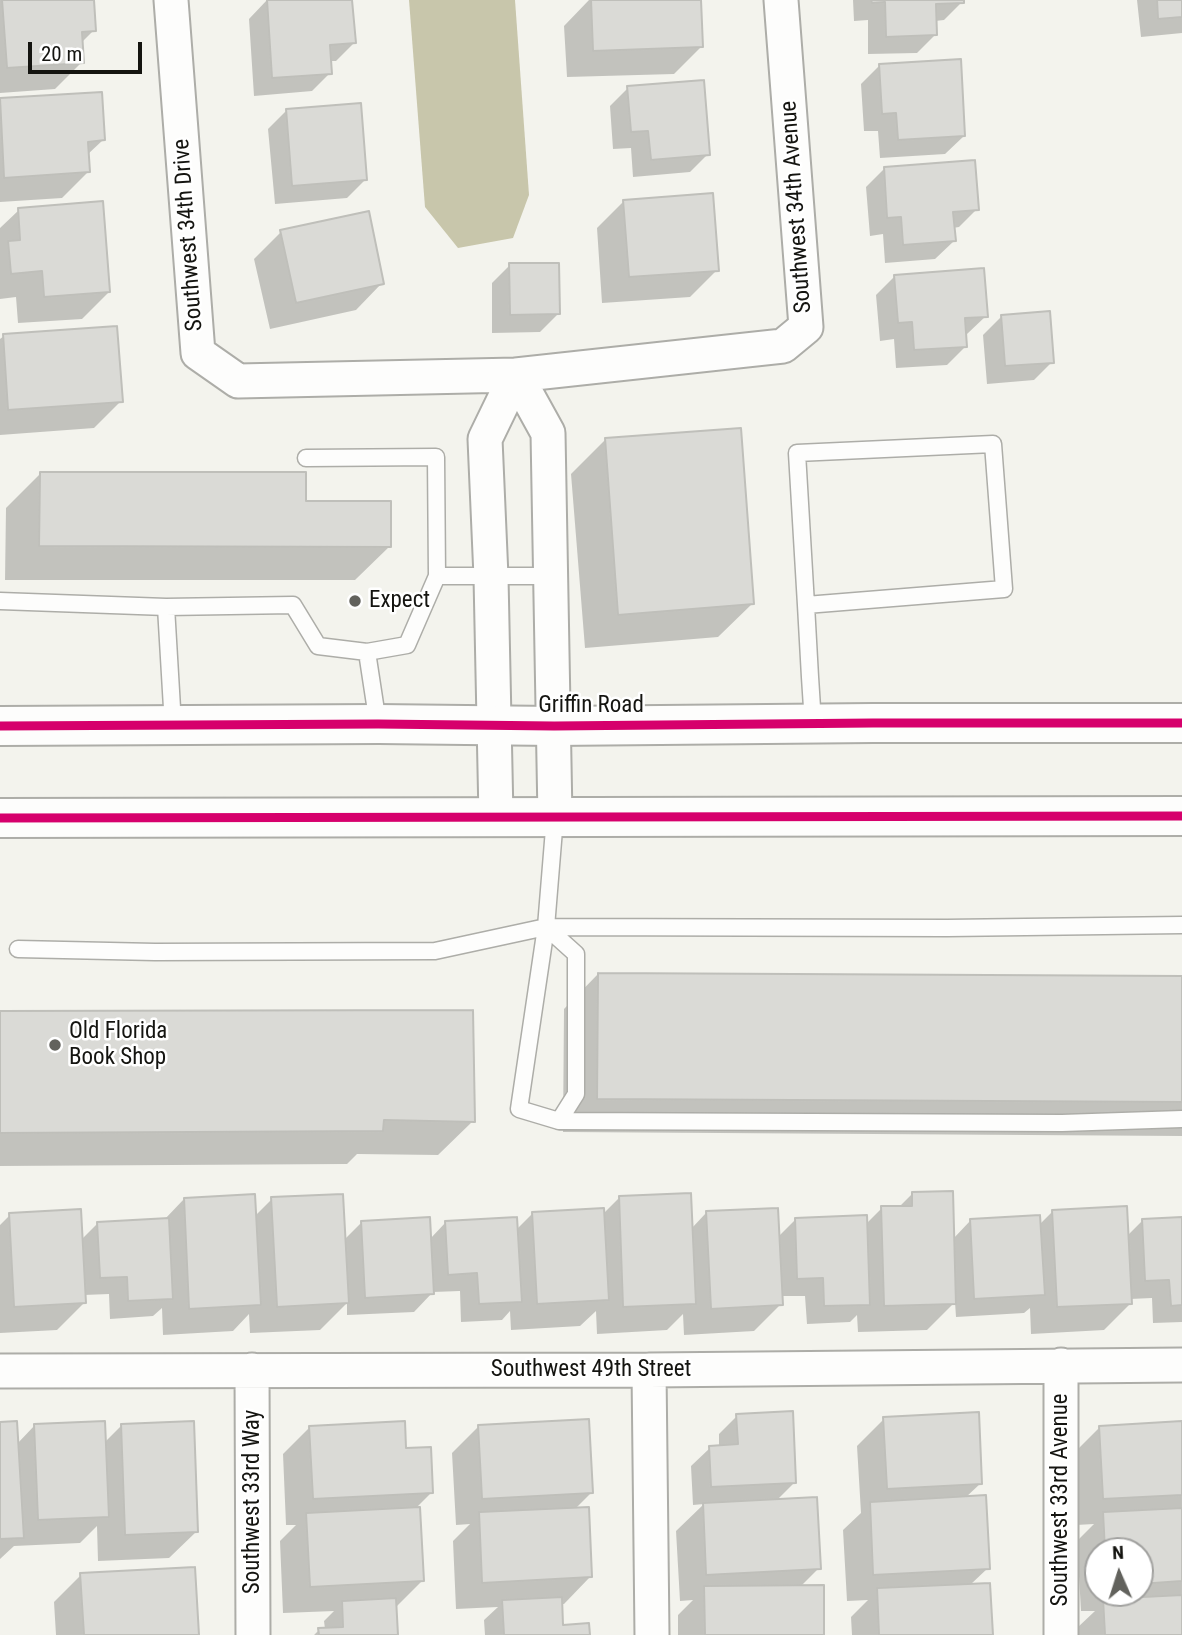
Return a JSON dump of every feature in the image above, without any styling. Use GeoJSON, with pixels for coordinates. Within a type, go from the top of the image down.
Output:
{"type":"FeatureCollection","features":[{"type":"Feature","properties":{"kind":"main road","name":"Griffin Road"},"geometry":{"type":"LineString","coordinates":[[0,726],[1182,723]]}},
{"type":"Feature","properties":{"kind":"main road"},"geometry":{"type":"LineString","coordinates":[[0,818],[1182,816]]}},
{"type":"Feature","properties":{"kind":"street","name":"Southwest 34th Drive"},"geometry":{"type":"LineString","coordinates":[[171,0],[198,353],[239,381],[516,375]]}},
{"type":"Feature","properties":{"kind":"street","name":"Southwest 34th Avenue"},"geometry":{"type":"LineString","coordinates":[[516,375],[783,346],[806,327],[781,0]]}},
{"type":"Feature","properties":{"kind":"street"},"geometry":{"type":"LineString","coordinates":[[516,375],[548,433],[555,817]]}},
{"type":"Feature","properties":{"kind":"street"},"geometry":{"type":"LineString","coordinates":[[496,817],[485,439],[516,375]]}},
{"type":"Feature","properties":{"kind":"street","name":"Southwest 49th Street"},"geometry":{"type":"LineString","coordinates":[[0,1371],[649,1370],[1182,1365]]}},
{"type":"Feature","properties":{"kind":"street","name":"Southwest 33rd Avenue"},"geometry":{"type":"LineString","coordinates":[[1061,1366],[1061,1635]]}},
{"type":"Feature","properties":{"kind":"street","name":"Southwest 33rd Way"},"geometry":{"type":"LineString","coordinates":[[252,1370],[253,1635]]}},
{"type":"Feature","properties":{"kind":"street"},"geometry":{"type":"LineString","coordinates":[[649,1370],[652,1635]]}},
{"type":"Feature","properties":{"kind":"lane"},"geometry":{"type":"LineString","coordinates":[[806,605],[1003,589],[993,444],[797,453],[806,605],[813,723]]}},
{"type":"Feature","properties":{"kind":"lane"},"geometry":{"type":"LineString","coordinates":[[0,601],[166,607],[293,605],[318,646],[367,652],[407,645],[437,576],[436,457],[306,457]]}},
{"type":"Feature","properties":{"kind":"lane"},"geometry":{"type":"LineString","coordinates":[[437,576],[550,576]]}},
{"type":"Feature","properties":{"kind":"lane"},"geometry":{"type":"LineString","coordinates":[[166,607],[173,725]]}},
{"type":"Feature","properties":{"kind":"lane"},"geometry":{"type":"LineString","coordinates":[[367,652],[378,724]]}},
{"type":"Feature","properties":{"kind":"lane"},"geometry":{"type":"LineString","coordinates":[[555,817],[546,927],[519,1109],[559,1121],[1062,1123],[1182,1119]]}},
{"type":"Feature","properties":{"kind":"lane"},"geometry":{"type":"LineString","coordinates":[[18,949],[155,952],[435,951],[546,927],[961,928],[1182,925]]}},
{"type":"Feature","properties":{"kind":"lane"},"geometry":{"type":"LineString","coordinates":[[546,927],[576,954],[576,1094],[559,1121]]}},
{"type":"Feature","properties":{"kind":"shaded area"},"geometry":{"type":"Polygon","coordinates":[[[409,0],[515,0],[529,195],[513,238],[458,248],[425,207],[409,0]]]}},
{"type":"Feature","properties":{"kind":"building"},"geometry":{"type":"Polygon","coordinates":[[[2,0],[94,0],[96,31],[82,32],[84,63],[7,68],[2,0]]]}},
{"type":"Feature","properties":{"kind":"building"},"geometry":{"type":"Polygon","coordinates":[[[267,0],[352,0],[356,43],[330,45],[332,74],[272,78],[267,0]]]}},
{"type":"Feature","properties":{"kind":"building"},"geometry":{"type":"Polygon","coordinates":[[[591,0],[701,0],[703,47],[593,51],[591,0]]]}},
{"type":"Feature","properties":{"kind":"building"},"geometry":{"type":"Polygon","coordinates":[[[871,0],[964,0],[964,3],[936,4],[937,35],[886,37],[885,2],[872,3],[871,0]]]}},
{"type":"Feature","properties":{"kind":"building"},"geometry":{"type":"Polygon","coordinates":[[[1157,0],[1182,0],[1182,17],[1158,19],[1157,0]]]}},
{"type":"Feature","properties":{"kind":"building"},"geometry":{"type":"Polygon","coordinates":[[[961,59],[965,136],[898,140],[896,113],[882,114],[879,64],[961,59]]]}},
{"type":"Feature","properties":{"kind":"building"},"geometry":{"type":"Polygon","coordinates":[[[704,80],[710,155],[651,160],[648,131],[631,132],[627,86],[704,80]]]}},
{"type":"Feature","properties":{"kind":"building"},"geometry":{"type":"Polygon","coordinates":[[[102,92],[105,140],[88,142],[90,172],[4,178],[0,98],[102,92]]]}},
{"type":"Feature","properties":{"kind":"building"},"geometry":{"type":"Polygon","coordinates":[[[361,103],[367,180],[292,186],[286,109],[361,103]]]}},
{"type":"Feature","properties":{"kind":"building"},"geometry":{"type":"Polygon","coordinates":[[[975,160],[979,210],[953,212],[956,241],[903,245],[901,217],[887,218],[884,167],[975,160]]]}},
{"type":"Feature","properties":{"kind":"building"},"geometry":{"type":"Polygon","coordinates":[[[713,193],[719,271],[629,277],[623,200],[713,193]]]}},
{"type":"Feature","properties":{"kind":"building"},"geometry":{"type":"Polygon","coordinates":[[[103,201],[110,292],[44,297],[42,271],[11,274],[8,241],[20,240],[18,208],[103,201]]]}},
{"type":"Feature","properties":{"kind":"building"},"geometry":{"type":"Polygon","coordinates":[[[369,211],[384,284],[296,303],[280,230],[369,211]]]}},
{"type":"Feature","properties":{"kind":"building"},"geometry":{"type":"Polygon","coordinates":[[[509,263],[559,263],[560,314],[510,315],[509,263]]]}},
{"type":"Feature","properties":{"kind":"building"},"geometry":{"type":"Polygon","coordinates":[[[984,268],[988,317],[965,318],[967,347],[914,350],[912,322],[898,323],[894,275],[984,268]]]}},
{"type":"Feature","properties":{"kind":"building"},"geometry":{"type":"Polygon","coordinates":[[[1050,311],[1054,363],[1005,366],[1001,315],[1050,311]]]}},
{"type":"Feature","properties":{"kind":"building"},"geometry":{"type":"Polygon","coordinates":[[[117,326],[123,402],[8,410],[3,334],[117,326]]]}},
{"type":"Feature","properties":{"kind":"building"},"geometry":{"type":"Polygon","coordinates":[[[741,428],[754,604],[618,615],[605,438],[741,428]]]}},
{"type":"Feature","properties":{"kind":"building"},"geometry":{"type":"Polygon","coordinates":[[[40,472],[306,472],[306,501],[391,501],[391,547],[39,546],[40,472]]]}},
{"type":"Feature","properties":{"kind":"building"},"geometry":{"type":"Polygon","coordinates":[[[598,973],[1182,976],[1182,1102],[597,1099],[598,973]]]}},
{"type":"Feature","properties":{"kind":"building"},"geometry":{"type":"Polygon","coordinates":[[[473,1010],[475,1122],[384,1120],[383,1131],[0,1133],[0,1011],[473,1010]]]}},
{"type":"Feature","properties":{"kind":"building"},"geometry":{"type":"Polygon","coordinates":[[[953,1191],[956,1304],[884,1306],[881,1206],[912,1206],[912,1192],[953,1191]]]}},
{"type":"Feature","properties":{"kind":"building"},"geometry":{"type":"Polygon","coordinates":[[[691,1193],[696,1304],[623,1307],[619,1196],[691,1193]]]}},
{"type":"Feature","properties":{"kind":"building"},"geometry":{"type":"Polygon","coordinates":[[[255,1194],[261,1305],[189,1309],[184,1198],[255,1194]]]}},
{"type":"Feature","properties":{"kind":"building"},"geometry":{"type":"Polygon","coordinates":[[[343,1194],[349,1303],[277,1307],[271,1197],[343,1194]]]}},
{"type":"Feature","properties":{"kind":"building"},"geometry":{"type":"Polygon","coordinates":[[[1127,1206],[1132,1304],[1057,1307],[1052,1210],[1127,1206]]]}},
{"type":"Feature","properties":{"kind":"building"},"geometry":{"type":"Polygon","coordinates":[[[604,1208],[609,1300],[537,1304],[532,1212],[604,1208]]]}},
{"type":"Feature","properties":{"kind":"building"},"geometry":{"type":"Polygon","coordinates":[[[778,1208],[783,1305],[711,1309],[706,1211],[778,1208]]]}},
{"type":"Feature","properties":{"kind":"building"},"geometry":{"type":"Polygon","coordinates":[[[81,1209],[86,1303],[14,1307],[9,1213],[81,1209]]]}},
{"type":"Feature","properties":{"kind":"building"},"geometry":{"type":"Polygon","coordinates":[[[867,1215],[870,1305],[824,1306],[823,1278],[797,1279],[795,1218],[867,1215]]]}},
{"type":"Feature","properties":{"kind":"building"},"geometry":{"type":"Polygon","coordinates":[[[1040,1215],[1045,1295],[974,1299],[970,1219],[1040,1215]]]}},
{"type":"Feature","properties":{"kind":"building"},"geometry":{"type":"Polygon","coordinates":[[[430,1217],[434,1294],[365,1298],[361,1221],[430,1217]]]}},
{"type":"Feature","properties":{"kind":"building"},"geometry":{"type":"Polygon","coordinates":[[[517,1217],[522,1302],[479,1304],[477,1273],[448,1275],[445,1221],[517,1217]]]}},
{"type":"Feature","properties":{"kind":"building"},"geometry":{"type":"Polygon","coordinates":[[[1182,1217],[1182,1305],[1171,1306],[1169,1280],[1145,1281],[1142,1219],[1182,1217]]]}},
{"type":"Feature","properties":{"kind":"building"},"geometry":{"type":"Polygon","coordinates":[[[169,1218],[173,1299],[128,1301],[127,1277],[100,1278],[97,1222],[169,1218]]]}},
{"type":"Feature","properties":{"kind":"building"},"geometry":{"type":"Polygon","coordinates":[[[793,1411],[796,1483],[711,1487],[709,1446],[738,1444],[736,1414],[793,1411]]]}},
{"type":"Feature","properties":{"kind":"building"},"geometry":{"type":"Polygon","coordinates":[[[979,1412],[982,1484],[887,1489],[883,1417],[979,1412]]]}},
{"type":"Feature","properties":{"kind":"building"},"geometry":{"type":"Polygon","coordinates":[[[589,1419],[593,1493],[482,1499],[478,1425],[589,1419]]]}},
{"type":"Feature","properties":{"kind":"building"},"geometry":{"type":"Polygon","coordinates":[[[17,1421],[24,1538],[0,1539],[0,1422],[17,1421]]]}},
{"type":"Feature","properties":{"kind":"building"},"geometry":{"type":"Polygon","coordinates":[[[105,1421],[109,1517],[38,1520],[34,1424],[105,1421]]]}},
{"type":"Feature","properties":{"kind":"building"},"geometry":{"type":"Polygon","coordinates":[[[194,1421],[198,1532],[125,1535],[121,1424],[194,1421]]]}},
{"type":"Feature","properties":{"kind":"building"},"geometry":{"type":"Polygon","coordinates":[[[405,1421],[406,1448],[431,1447],[433,1493],[313,1499],[309,1426],[405,1421]]]}},
{"type":"Feature","properties":{"kind":"building"},"geometry":{"type":"Polygon","coordinates":[[[1182,1421],[1182,1495],[1103,1499],[1099,1426],[1182,1421]]]}},
{"type":"Feature","properties":{"kind":"building"},"geometry":{"type":"Polygon","coordinates":[[[986,1495],[990,1569],[873,1575],[870,1502],[986,1495]]]}},
{"type":"Feature","properties":{"kind":"building"},"geometry":{"type":"Polygon","coordinates":[[[817,1497],[821,1569],[706,1575],[703,1503],[817,1497]]]}},
{"type":"Feature","properties":{"kind":"building"},"geometry":{"type":"Polygon","coordinates":[[[420,1507],[424,1581],[310,1587],[306,1513],[420,1507]]]}},
{"type":"Feature","properties":{"kind":"building"},"geometry":{"type":"Polygon","coordinates":[[[589,1507],[592,1577],[482,1583],[479,1512],[589,1507]]]}},
{"type":"Feature","properties":{"kind":"building"},"geometry":{"type":"Polygon","coordinates":[[[1182,1508],[1182,1581],[1154,1583],[1154,1537],[1104,1537],[1103,1512],[1182,1508]]]}},
{"type":"Feature","properties":{"kind":"building"},"geometry":{"type":"Polygon","coordinates":[[[195,1567],[199,1635],[84,1635],[80,1573],[195,1567]]]}},
{"type":"Feature","properties":{"kind":"building"},"geometry":{"type":"Polygon","coordinates":[[[990,1583],[993,1635],[879,1635],[877,1588],[990,1583]]]}},
{"type":"Feature","properties":{"kind":"building"},"geometry":{"type":"Polygon","coordinates":[[[824,1585],[824,1635],[705,1635],[704,1586],[824,1585]]]}},
{"type":"Feature","properties":{"kind":"building"},"geometry":{"type":"Polygon","coordinates":[[[1182,1595],[1182,1635],[1105,1635],[1103,1607],[1154,1607],[1154,1596],[1182,1595]]]}},
{"type":"Feature","properties":{"kind":"building"},"geometry":{"type":"Polygon","coordinates":[[[562,1597],[563,1625],[589,1623],[590,1635],[504,1635],[502,1600],[562,1597]]]}},
{"type":"Feature","properties":{"kind":"building"},"geometry":{"type":"Polygon","coordinates":[[[396,1598],[398,1635],[319,1635],[318,1628],[343,1627],[342,1601],[396,1598]]]}},
{"type":"Feature","properties":{"kind":"cycle path"},"geometry":{"type":"LineString","coordinates":[[0,726],[1182,723]]}},
{"type":"Feature","properties":{"kind":"cycle path"},"geometry":{"type":"LineString","coordinates":[[0,818],[1182,816]]}},
{"type":"Feature","properties":{"kind":"place","name":"Expect"},"geometry":{"type":"Point","coordinates":[355,601]}},
{"type":"Feature","properties":{"kind":"place","name":"Old Florida Book Shop"},"geometry":{"type":"Point","coordinates":[55,1045]}}]}
